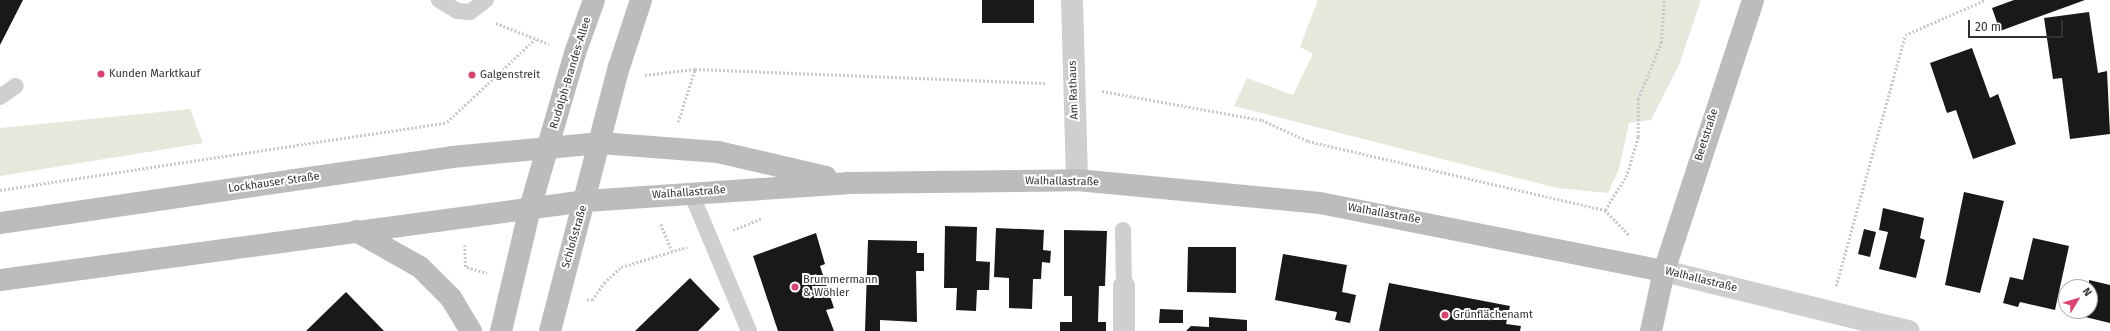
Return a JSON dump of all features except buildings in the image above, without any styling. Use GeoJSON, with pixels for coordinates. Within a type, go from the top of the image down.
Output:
{"type":"FeatureCollection","features":[{"type":"Feature","properties":{"kind":"main road","name":"Rudolph-Brandes-Allee"},"geometry":{"type":"LineString","coordinates":[[548,147],[594,0]]}},
{"type":"Feature","properties":{"kind":"main road"},"geometry":{"type":"LineString","coordinates":[[600,143],[619,67],[641,0]]}},
{"type":"Feature","properties":{"kind":"main road","name":"Beetstraße"},"geometry":{"type":"LineString","coordinates":[[1651,331],[1664,271],[1753,0]]}},
{"type":"Feature","properties":{"kind":"main road","name":"Walhallastraße"},"geometry":{"type":"LineString","coordinates":[[548,147],[600,143],[718,152],[848,182]]}},
{"type":"Feature","properties":{"kind":"main road","name":"Schloßstraße"},"geometry":{"type":"LineString","coordinates":[[550,331],[586,201],[600,143]]}},
{"type":"Feature","properties":{"kind":"main road"},"geometry":{"type":"LineString","coordinates":[[501,331],[530,208],[548,147]]}},
{"type":"Feature","properties":{"kind":"main road","name":"Lockhauser Straße"},"geometry":{"type":"LineString","coordinates":[[0,223],[452,157],[548,147]]}},
{"type":"Feature","properties":{"kind":"main road","name":"Walhallastraße"},"geometry":{"type":"LineString","coordinates":[[530,208],[586,201],[848,182],[1076,180],[1320,203],[1664,271]]}},
{"type":"Feature","properties":{"kind":"main road"},"geometry":{"type":"LineString","coordinates":[[0,280],[530,208]]}},
{"type":"Feature","properties":{"kind":"main road"},"geometry":{"type":"LineString","coordinates":[[356,231],[420,267],[451,298],[471,331]]}},
{"type":"Feature","properties":{"kind":"street","name":"Am Rathaus"},"geometry":{"type":"LineString","coordinates":[[1072,0],[1076,180]]}},
{"type":"Feature","properties":{"kind":"street","name":"Walhallastraße"},"geometry":{"type":"LineString","coordinates":[[1664,271],[1909,331]]}},
{"type":"Feature","properties":{"kind":"street"},"geometry":{"type":"LineString","coordinates":[[1124,286],[1124,331]]}},
{"type":"Feature","properties":{"kind":"lane"},"geometry":{"type":"LineString","coordinates":[[439,0],[457,11],[470,12],[486,0]]}},
{"type":"Feature","properties":{"kind":"lane"},"geometry":{"type":"LineString","coordinates":[[0,98],[16,86]]}},
{"type":"Feature","properties":{"kind":"lane"},"geometry":{"type":"LineString","coordinates":[[691,193],[749,331]]}},
{"type":"Feature","properties":{"kind":"lane"},"geometry":{"type":"LineString","coordinates":[[1123,230],[1124,286]]}},
{"type":"Feature","properties":{"kind":"path"},"geometry":{"type":"LineString","coordinates":[[1605,210],[1626,178],[1636,143],[1638,99],[1661,43],[1664,0]]}},
{"type":"Feature","properties":{"kind":"path"},"geometry":{"type":"LineString","coordinates":[[1829,311],[1905,35],[1985,0]]}},
{"type":"Feature","properties":{"kind":"path"},"geometry":{"type":"LineString","coordinates":[[0,190],[447,122],[535,38],[470,12]]}},
{"type":"Feature","properties":{"kind":"path"},"geometry":{"type":"LineString","coordinates":[[560,292],[592,300],[604,283],[621,267],[710,239],[768,215]]}},
{"type":"Feature","properties":{"kind":"path"},"geometry":{"type":"LineString","coordinates":[[466,266],[512,280]]}},
{"type":"Feature","properties":{"kind":"shaded area"},"geometry":{"type":"Polygon","coordinates":[[[1318,0],[1701,0],[1679,65],[1651,120],[1629,123],[1619,169],[1608,193],[1557,188],[1234,106],[1247,78],[1293,95],[1313,54],[1300,47],[1318,0]]]}},
{"type":"Feature","properties":{"kind":"shaded area"},"geometry":{"type":"Polygon","coordinates":[[[190,109],[203,143],[0,176],[0,128],[190,109]]]}},
{"type":"Feature","properties":{"kind":"place","name":"Kunden Marktkauf"},"geometry":{"type":"Point","coordinates":[101,74]}},
{"type":"Feature","properties":{"kind":"place","name":"Galgenstreit"},"geometry":{"type":"Point","coordinates":[472,75]}},
{"type":"Feature","properties":{"kind":"place","name":"Brummermann & Wöhler"},"geometry":{"type":"Point","coordinates":[795,287]}},
{"type":"Feature","properties":{"kind":"place","name":"Grünflächenamt"},"geometry":{"type":"Point","coordinates":[1445,315]}}]}
